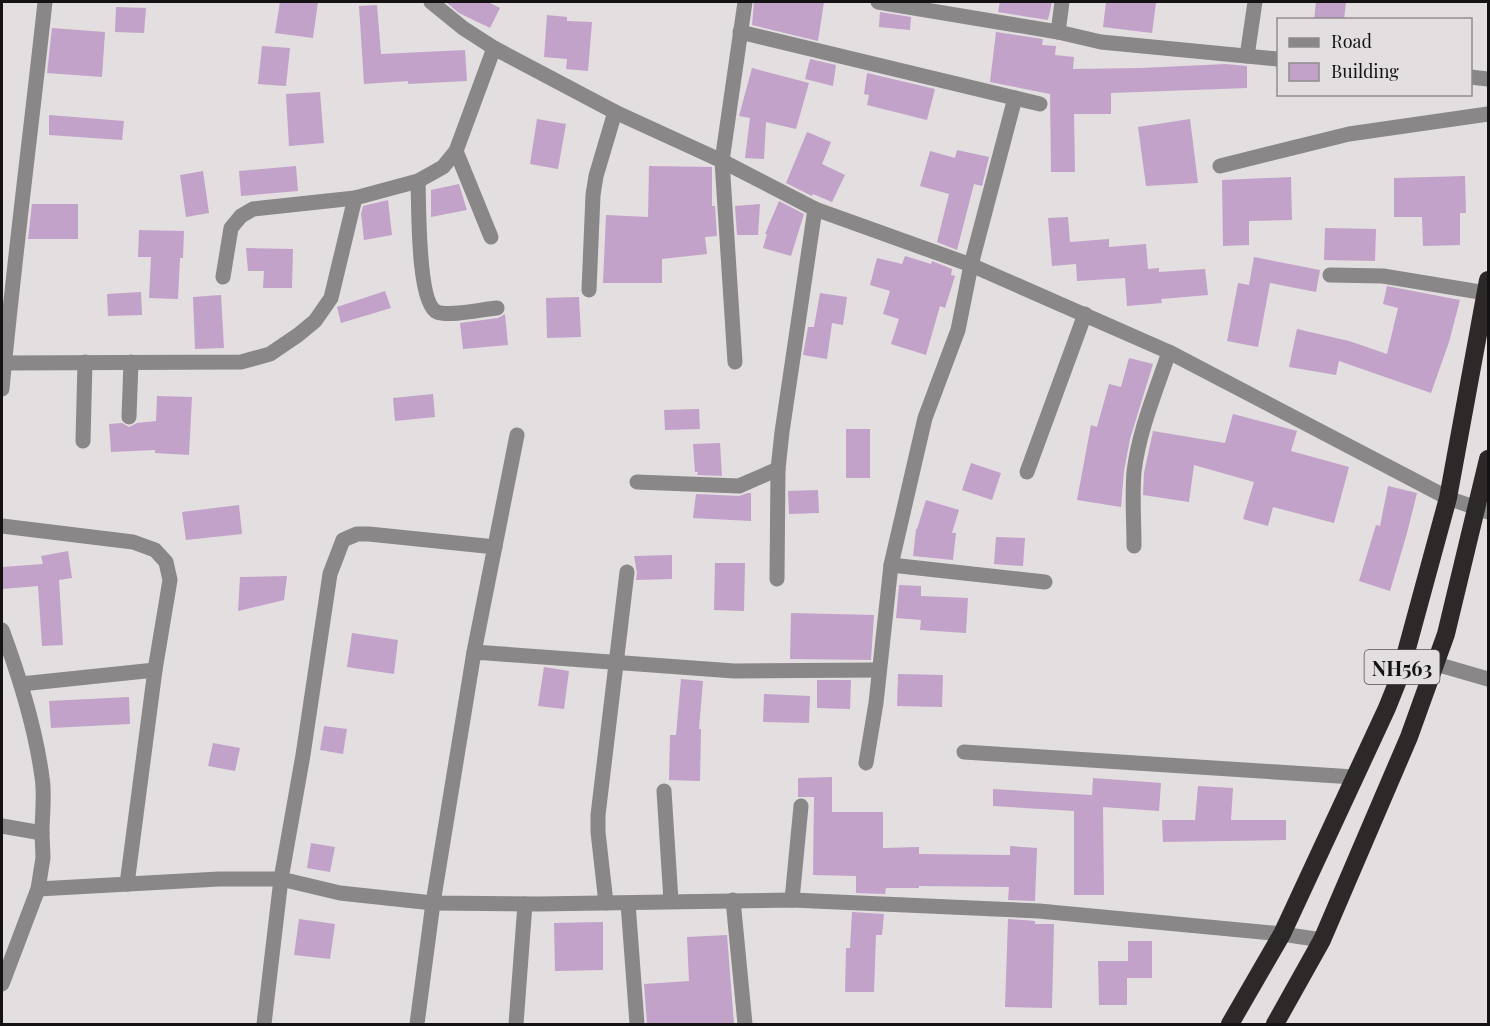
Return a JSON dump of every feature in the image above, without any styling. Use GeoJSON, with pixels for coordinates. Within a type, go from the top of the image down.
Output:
{"type":"FeatureCollection","features":[{"type":"Feature","properties":{"kind":"highway","name":"NH563"},"geometry":{"type":"LineString","coordinates":[[1230,1024],[1282,934],[1399,678],[1448,498],[1487,287]]}},
{"type":"Feature","properties":{"kind":"highway","name":"NH563"},"geometry":{"type":"LineString","coordinates":[[1275,1024],[1322,940],[1409,737],[1446,634],[1482,510],[1488,459]]}},
{"type":"Feature","properties":{"kind":"street"},"geometry":{"type":"LineString","coordinates":[[2,389],[4,323],[17,255],[45,2]]}},
{"type":"Feature","properties":{"kind":"street"},"geometry":{"type":"LineString","coordinates":[[431,2],[463,28],[494,48],[615,112],[722,161],[816,209],[971,265],[1169,352],[1448,498],[1482,510]]}},
{"type":"Feature","properties":{"kind":"street"},"geometry":{"type":"LineString","coordinates":[[735,362],[722,161],[745,2]]}},
{"type":"Feature","properties":{"kind":"street"},"geometry":{"type":"LineString","coordinates":[[878,2],[932,6],[1101,42],[1277,59]]}},
{"type":"Feature","properties":{"kind":"street"},"geometry":{"type":"LineString","coordinates":[[1058,32],[1062,2]]}},
{"type":"Feature","properties":{"kind":"street"},"geometry":{"type":"LineString","coordinates":[[1247,56],[1255,2]]}},
{"type":"Feature","properties":{"kind":"street"},"geometry":{"type":"LineString","coordinates":[[740,32],[1040,104]]}},
{"type":"Feature","properties":{"kind":"street"},"geometry":{"type":"LineString","coordinates":[[223,277],[231,228],[241,216],[253,209],[355,198],[418,181],[443,167],[456,151],[494,48]]}},
{"type":"Feature","properties":{"kind":"street"},"geometry":{"type":"LineString","coordinates":[[1472,77],[1488,79]]}},
{"type":"Feature","properties":{"kind":"street"},"geometry":{"type":"LineString","coordinates":[[866,763],[876,704],[891,565],[925,418],[958,330],[971,265],[1016,98]]}},
{"type":"Feature","properties":{"kind":"street"},"geometry":{"type":"LineString","coordinates":[[589,290],[595,185],[615,112]]}},
{"type":"Feature","properties":{"kind":"street"},"geometry":{"type":"LineString","coordinates":[[1220,166],[1349,134],[1488,114]]}},
{"type":"Feature","properties":{"kind":"street"},"geometry":{"type":"LineString","coordinates":[[456,151],[490,237]]}},
{"type":"Feature","properties":{"kind":"street"},"geometry":{"type":"LineString","coordinates":[[418,181],[421,262],[423,279],[432,308],[446,314],[497,308]]}},
{"type":"Feature","properties":{"kind":"street"},"geometry":{"type":"LineString","coordinates":[[4,363],[241,362],[270,354],[315,321],[331,297],[355,198]]}},
{"type":"Feature","properties":{"kind":"street"},"geometry":{"type":"LineString","coordinates":[[777,579],[778,469],[783,420],[816,209]]}},
{"type":"Feature","properties":{"kind":"street"},"geometry":{"type":"LineString","coordinates":[[1330,275],[1394,277],[1487,287]]}},
{"type":"Feature","properties":{"kind":"street"},"geometry":{"type":"LineString","coordinates":[[1027,472],[1084,314]]}},
{"type":"Feature","properties":{"kind":"street"},"geometry":{"type":"LineString","coordinates":[[1134,546],[1134,474],[1137,456],[1143,428],[1169,352]]}},
{"type":"Feature","properties":{"kind":"street"},"geometry":{"type":"LineString","coordinates":[[83,441],[85,362]]}},
{"type":"Feature","properties":{"kind":"street"},"geometry":{"type":"LineString","coordinates":[[129,417],[131,362]]}},
{"type":"Feature","properties":{"kind":"street"},"geometry":{"type":"LineString","coordinates":[[417,1024],[433,903],[474,652],[517,435]]}},
{"type":"Feature","properties":{"kind":"street"},"geometry":{"type":"LineString","coordinates":[[637,482],[739,486],[778,469]]}},
{"type":"Feature","properties":{"kind":"street"},"geometry":{"type":"LineString","coordinates":[[2,526],[133,542],[155,550],[166,562],[170,580],[155,670],[127,884]]}},
{"type":"Feature","properties":{"kind":"street"},"geometry":{"type":"LineString","coordinates":[[264,1024],[281,879],[303,754],[330,574],[343,540],[357,534],[369,534],[495,548]]}},
{"type":"Feature","properties":{"kind":"street"},"geometry":{"type":"LineString","coordinates":[[891,565],[1046,582]]}},
{"type":"Feature","properties":{"kind":"street"},"geometry":{"type":"LineString","coordinates":[[606,903],[598,815],[627,572]]}},
{"type":"Feature","properties":{"kind":"street"},"geometry":{"type":"LineString","coordinates":[[2,630],[21,684],[43,779],[43,858],[38,889],[2,984]]}},
{"type":"Feature","properties":{"kind":"street"},"geometry":{"type":"LineString","coordinates":[[474,652],[734,671],[878,670]]}},
{"type":"Feature","properties":{"kind":"street"},"geometry":{"type":"LineString","coordinates":[[1436,664],[1488,679]]}},
{"type":"Feature","properties":{"kind":"street"},"geometry":{"type":"LineString","coordinates":[[21,684],[155,670]]}},
{"type":"Feature","properties":{"kind":"street"},"geometry":{"type":"LineString","coordinates":[[963,752],[1354,777]]}},
{"type":"Feature","properties":{"kind":"street"},"geometry":{"type":"LineString","coordinates":[[664,792],[672,901]]}},
{"type":"Feature","properties":{"kind":"street"},"geometry":{"type":"LineString","coordinates":[[792,900],[801,806]]}},
{"type":"Feature","properties":{"kind":"street"},"geometry":{"type":"LineString","coordinates":[[2,826],[42,833]]}},
{"type":"Feature","properties":{"kind":"street"},"geometry":{"type":"LineString","coordinates":[[38,889],[219,879],[281,879],[340,893],[433,903],[792,900],[1039,911],[1282,934],[1322,940]]}},
{"type":"Feature","properties":{"kind":"street"},"geometry":{"type":"LineString","coordinates":[[733,900],[746,1024]]}},
{"type":"Feature","properties":{"kind":"street"},"geometry":{"type":"LineString","coordinates":[[628,903],[637,1024]]}},
{"type":"Feature","properties":{"kind":"street"},"geometry":{"type":"LineString","coordinates":[[516,1024],[525,904]]}},
{"type":"Feature","properties":{"kind":"building"},"geometry":{"type":"Polygon","coordinates":[[[280,2],[318,2],[313,38],[275,33],[280,2]]]}},
{"type":"Feature","properties":{"kind":"building"},"geometry":{"type":"Polygon","coordinates":[[[446,2],[488,2],[500,8],[490,28],[459,13],[446,2]]]}},
{"type":"Feature","properties":{"kind":"building"},"geometry":{"type":"Polygon","coordinates":[[[754,2],[824,2],[818,41],[752,25],[754,2]]]}},
{"type":"Feature","properties":{"kind":"building"},"geometry":{"type":"Polygon","coordinates":[[[1000,2],[1052,2],[1048,20],[998,12],[1000,2]]]}},
{"type":"Feature","properties":{"kind":"building"},"geometry":{"type":"Polygon","coordinates":[[[1106,2],[1156,3],[1152,33],[1103,27],[1106,2]]]}},
{"type":"Feature","properties":{"kind":"building"},"geometry":{"type":"Polygon","coordinates":[[[1316,2],[1346,2],[1344,18],[1314,18],[1316,2]]]}},
{"type":"Feature","properties":{"kind":"building"},"geometry":{"type":"Polygon","coordinates":[[[377,5],[381,54],[465,50],[467,81],[364,84],[359,6],[377,5]]]}},
{"type":"Feature","properties":{"kind":"building"},"geometry":{"type":"Polygon","coordinates":[[[116,7],[146,8],[144,33],[115,32],[116,7]]]}},
{"type":"Feature","properties":{"kind":"building"},"geometry":{"type":"Polygon","coordinates":[[[880,12],[911,17],[910,30],[879,27],[880,12]]]}},
{"type":"Feature","properties":{"kind":"building"},"geometry":{"type":"Polygon","coordinates":[[[547,15],[567,17],[567,21],[592,22],[588,71],[566,69],[567,59],[544,57],[547,15]]]}},
{"type":"Feature","properties":{"kind":"building"},"geometry":{"type":"Polygon","coordinates":[[[52,28],[105,32],[102,77],[47,73],[52,28]]]}},
{"type":"Feature","properties":{"kind":"building"},"geometry":{"type":"Polygon","coordinates":[[[996,32],[1043,39],[1042,45],[1056,46],[1055,55],[1074,57],[1073,69],[1226,64],[1247,66],[1247,88],[1111,93],[1111,114],[1074,114],[1075,172],[1051,172],[1050,94],[990,82],[996,32]]]}},
{"type":"Feature","properties":{"kind":"building"},"geometry":{"type":"Polygon","coordinates":[[[262,46],[290,48],[286,86],[258,84],[262,46]]]}},
{"type":"Feature","properties":{"kind":"building"},"geometry":{"type":"Polygon","coordinates":[[[810,59],[836,65],[833,86],[805,79],[810,59]]]}},
{"type":"Feature","properties":{"kind":"building"},"geometry":{"type":"Polygon","coordinates":[[[752,68],[809,83],[796,129],[766,122],[764,159],[745,158],[750,118],[739,116],[752,68]]]}},
{"type":"Feature","properties":{"kind":"building"},"geometry":{"type":"Polygon","coordinates":[[[867,73],[935,89],[927,120],[867,105],[869,95],[864,94],[867,73]]]}},
{"type":"Feature","properties":{"kind":"building"},"geometry":{"type":"Polygon","coordinates":[[[320,92],[324,143],[289,146],[286,94],[320,92]]]}},
{"type":"Feature","properties":{"kind":"building"},"geometry":{"type":"Polygon","coordinates":[[[49,115],[124,121],[122,140],[49,135],[49,115]]]}},
{"type":"Feature","properties":{"kind":"building"},"geometry":{"type":"Polygon","coordinates":[[[537,119],[566,124],[558,169],[530,164],[537,119]]]}},
{"type":"Feature","properties":{"kind":"building"},"geometry":{"type":"Polygon","coordinates":[[[1190,119],[1198,183],[1146,186],[1138,127],[1190,119]]]}},
{"type":"Feature","properties":{"kind":"building"},"geometry":{"type":"Polygon","coordinates":[[[807,132],[831,142],[822,164],[845,175],[832,202],[813,194],[812,196],[786,183],[807,132]]]}},
{"type":"Feature","properties":{"kind":"building"},"geometry":{"type":"Polygon","coordinates":[[[957,150],[989,157],[982,186],[974,184],[957,250],[937,242],[949,194],[920,186],[930,151],[955,158],[957,150]]]}},
{"type":"Feature","properties":{"kind":"building"},"geometry":{"type":"Polygon","coordinates":[[[296,166],[298,191],[241,196],[239,171],[296,166]]]}},
{"type":"Feature","properties":{"kind":"building"},"geometry":{"type":"Polygon","coordinates":[[[649,166],[712,167],[712,206],[715,206],[717,236],[705,237],[707,254],[662,259],[662,283],[603,283],[606,215],[648,217],[649,166]]]}},
{"type":"Feature","properties":{"kind":"building"},"geometry":{"type":"Polygon","coordinates":[[[203,171],[209,213],[186,217],[180,175],[203,171]]]}},
{"type":"Feature","properties":{"kind":"building"},"geometry":{"type":"Polygon","coordinates":[[[1465,176],[1466,213],[1460,213],[1460,245],[1423,246],[1422,217],[1394,217],[1394,178],[1465,176]]]}},
{"type":"Feature","properties":{"kind":"building"},"geometry":{"type":"Polygon","coordinates":[[[1291,177],[1292,220],[1249,221],[1249,245],[1223,246],[1222,180],[1291,177]]]}},
{"type":"Feature","properties":{"kind":"building"},"geometry":{"type":"Polygon","coordinates":[[[459,184],[467,210],[431,217],[431,190],[459,184]]]}},
{"type":"Feature","properties":{"kind":"building"},"geometry":{"type":"Polygon","coordinates":[[[388,200],[392,235],[364,240],[361,214],[363,206],[388,200]]]}},
{"type":"Feature","properties":{"kind":"building"},"geometry":{"type":"Polygon","coordinates":[[[779,201],[804,214],[791,256],[763,248],[767,234],[765,234],[779,201]]]}},
{"type":"Feature","properties":{"kind":"building"},"geometry":{"type":"Polygon","coordinates":[[[32,204],[78,204],[78,239],[28,239],[32,204]]]}},
{"type":"Feature","properties":{"kind":"building"},"geometry":{"type":"Polygon","coordinates":[[[760,204],[758,235],[737,235],[735,206],[760,204]]]}},
{"type":"Feature","properties":{"kind":"building"},"geometry":{"type":"Polygon","coordinates":[[[1068,217],[1070,242],[1109,239],[1109,247],[1146,244],[1148,269],[1159,268],[1159,272],[1205,269],[1208,295],[1161,299],[1162,303],[1127,306],[1125,278],[1077,281],[1076,264],[1052,266],[1048,218],[1068,217]]]}},
{"type":"Feature","properties":{"kind":"building"},"geometry":{"type":"Polygon","coordinates":[[[1325,228],[1376,229],[1375,261],[1324,260],[1325,228]]]}},
{"type":"Feature","properties":{"kind":"building"},"geometry":{"type":"Polygon","coordinates":[[[139,230],[184,231],[178,299],[149,298],[151,257],[138,257],[139,230]]]}},
{"type":"Feature","properties":{"kind":"building"},"geometry":{"type":"Polygon","coordinates":[[[246,248],[293,249],[292,288],[263,288],[264,271],[248,271],[246,248]]]}},
{"type":"Feature","properties":{"kind":"building"},"geometry":{"type":"Polygon","coordinates":[[[905,256],[931,264],[932,261],[952,269],[951,275],[955,276],[945,308],[940,306],[926,355],[891,344],[899,319],[883,314],[890,291],[870,285],[877,258],[902,264],[905,256]]]}},
{"type":"Feature","properties":{"kind":"building"},"geometry":{"type":"Polygon","coordinates":[[[1254,257],[1320,270],[1316,292],[1270,283],[1258,347],[1227,341],[1238,283],[1249,285],[1254,257]]]}},
{"type":"Feature","properties":{"kind":"building"},"geometry":{"type":"Polygon","coordinates":[[[1387,286],[1460,300],[1449,342],[1431,393],[1339,361],[1336,375],[1289,367],[1297,329],[1349,341],[1387,354],[1398,308],[1383,304],[1387,286]]]}},
{"type":"Feature","properties":{"kind":"building"},"geometry":{"type":"Polygon","coordinates":[[[385,291],[391,308],[341,323],[337,307],[385,291]]]}},
{"type":"Feature","properties":{"kind":"building"},"geometry":{"type":"Polygon","coordinates":[[[141,292],[142,315],[108,316],[107,294],[141,292]]]}},
{"type":"Feature","properties":{"kind":"building"},"geometry":{"type":"Polygon","coordinates":[[[820,293],[847,297],[843,325],[832,323],[827,359],[803,355],[808,327],[814,327],[820,293]]]}},
{"type":"Feature","properties":{"kind":"building"},"geometry":{"type":"Polygon","coordinates":[[[221,295],[224,348],[195,349],[193,297],[221,295]]]}},
{"type":"Feature","properties":{"kind":"building"},"geometry":{"type":"Polygon","coordinates":[[[579,297],[581,337],[547,338],[546,298],[579,297]]]}},
{"type":"Feature","properties":{"kind":"building"},"geometry":{"type":"Polygon","coordinates":[[[505,314],[508,345],[463,349],[460,323],[498,318],[505,314]]]}},
{"type":"Feature","properties":{"kind":"building"},"geometry":{"type":"Polygon","coordinates":[[[1129,358],[1153,364],[1130,439],[1121,507],[1077,500],[1091,425],[1097,427],[1109,384],[1121,387],[1129,358]]]}},
{"type":"Feature","properties":{"kind":"building"},"geometry":{"type":"Polygon","coordinates":[[[433,394],[435,417],[395,421],[393,398],[433,394]]]}},
{"type":"Feature","properties":{"kind":"building"},"geometry":{"type":"Polygon","coordinates":[[[157,396],[192,397],[189,455],[155,453],[155,450],[111,452],[109,424],[122,423],[129,427],[137,423],[156,421],[157,396]]]}},
{"type":"Feature","properties":{"kind":"building"},"geometry":{"type":"Polygon","coordinates":[[[699,409],[700,429],[665,430],[664,410],[699,409]]]}},
{"type":"Feature","properties":{"kind":"building"},"geometry":{"type":"Polygon","coordinates":[[[1233,414],[1297,431],[1291,451],[1349,467],[1334,523],[1273,507],[1268,526],[1243,519],[1254,482],[1194,465],[1189,502],[1143,495],[1144,473],[1153,431],[1225,443],[1233,414]]]}},
{"type":"Feature","properties":{"kind":"building"},"geometry":{"type":"Polygon","coordinates":[[[846,429],[870,429],[870,478],[846,478],[846,429]]]}},
{"type":"Feature","properties":{"kind":"building"},"geometry":{"type":"Polygon","coordinates":[[[720,443],[722,476],[697,475],[693,444],[720,443]]]}},
{"type":"Feature","properties":{"kind":"building"},"geometry":{"type":"Polygon","coordinates":[[[971,463],[1001,473],[992,500],[962,490],[971,463]]]}},
{"type":"Feature","properties":{"kind":"building"},"geometry":{"type":"Polygon","coordinates":[[[1388,486],[1417,493],[1390,591],[1359,581],[1376,525],[1380,526],[1388,486]]]}},
{"type":"Feature","properties":{"kind":"building"},"geometry":{"type":"Polygon","coordinates":[[[818,490],[819,513],[789,514],[788,491],[818,490]]]}},
{"type":"Feature","properties":{"kind":"building"},"geometry":{"type":"Polygon","coordinates":[[[751,493],[751,521],[693,518],[696,494],[739,496],[751,493]]]}},
{"type":"Feature","properties":{"kind":"building"},"geometry":{"type":"Polygon","coordinates":[[[926,500],[959,510],[952,533],[956,533],[953,560],[913,556],[916,529],[926,500]]]}},
{"type":"Feature","properties":{"kind":"building"},"geometry":{"type":"Polygon","coordinates":[[[239,505],[242,534],[186,540],[182,512],[239,505]]]}},
{"type":"Feature","properties":{"kind":"building"},"geometry":{"type":"Polygon","coordinates":[[[996,537],[1025,538],[1023,566],[994,564],[996,537]]]}},
{"type":"Feature","properties":{"kind":"building"},"geometry":{"type":"Polygon","coordinates":[[[68,551],[72,578],[59,580],[63,645],[42,646],[38,586],[2,589],[2,567],[43,564],[41,556],[68,551]]]}},
{"type":"Feature","properties":{"kind":"building"},"geometry":{"type":"Polygon","coordinates":[[[672,555],[672,579],[636,580],[634,556],[672,555]]]}},
{"type":"Feature","properties":{"kind":"building"},"geometry":{"type":"Polygon","coordinates":[[[715,563],[745,563],[744,611],[714,610],[715,563]]]}},
{"type":"Feature","properties":{"kind":"building"},"geometry":{"type":"Polygon","coordinates":[[[287,576],[284,600],[238,611],[240,577],[287,576]]]}},
{"type":"Feature","properties":{"kind":"building"},"geometry":{"type":"Polygon","coordinates":[[[899,585],[921,586],[921,596],[968,598],[966,633],[920,630],[921,620],[896,618],[899,585]]]}},
{"type":"Feature","properties":{"kind":"building"},"geometry":{"type":"Polygon","coordinates":[[[791,613],[874,615],[871,660],[790,659],[791,613]]]}},
{"type":"Feature","properties":{"kind":"building"},"geometry":{"type":"Polygon","coordinates":[[[352,633],[398,640],[394,674],[347,667],[352,633]]]}},
{"type":"Feature","properties":{"kind":"building"},"geometry":{"type":"Polygon","coordinates":[[[544,667],[569,671],[564,709],[538,706],[544,667]]]}},
{"type":"Feature","properties":{"kind":"building"},"geometry":{"type":"Polygon","coordinates":[[[898,674],[943,675],[942,707],[897,706],[898,674]]]}},
{"type":"Feature","properties":{"kind":"building"},"geometry":{"type":"Polygon","coordinates":[[[681,679],[703,681],[699,729],[701,729],[700,781],[669,780],[670,735],[676,735],[681,679]]]}},
{"type":"Feature","properties":{"kind":"building"},"geometry":{"type":"Polygon","coordinates":[[[817,680],[851,680],[850,709],[817,708],[817,680]]]}},
{"type":"Feature","properties":{"kind":"building"},"geometry":{"type":"Polygon","coordinates":[[[764,694],[810,696],[809,723],[763,722],[764,694]]]}},
{"type":"Feature","properties":{"kind":"building"},"geometry":{"type":"Polygon","coordinates":[[[129,697],[130,724],[51,728],[49,701],[129,697]]]}},
{"type":"Feature","properties":{"kind":"building"},"geometry":{"type":"Polygon","coordinates":[[[324,726],[347,729],[343,754],[320,750],[324,726]]]}},
{"type":"Feature","properties":{"kind":"building"},"geometry":{"type":"Polygon","coordinates":[[[213,743],[240,748],[235,771],[208,766],[213,743]]]}},
{"type":"Feature","properties":{"kind":"building"},"geometry":{"type":"Polygon","coordinates":[[[832,777],[832,812],[883,812],[883,848],[919,847],[919,854],[1010,855],[1010,846],[1037,848],[1035,901],[1008,900],[1009,887],[919,886],[919,888],[886,888],[885,894],[856,893],[856,876],[813,875],[814,797],[798,797],[798,778],[832,777]]]}},
{"type":"Feature","properties":{"kind":"building"},"geometry":{"type":"Polygon","coordinates":[[[1093,778],[1161,783],[1159,811],[1103,807],[1104,895],[1074,895],[1074,811],[993,806],[993,789],[1092,795],[1093,778]]]}},
{"type":"Feature","properties":{"kind":"building"},"geometry":{"type":"Polygon","coordinates":[[[1198,786],[1233,788],[1231,820],[1286,820],[1286,840],[1163,842],[1162,820],[1195,820],[1198,786]]]}},
{"type":"Feature","properties":{"kind":"building"},"geometry":{"type":"Polygon","coordinates":[[[311,843],[335,847],[330,872],[307,868],[311,843]]]}},
{"type":"Feature","properties":{"kind":"building"},"geometry":{"type":"Polygon","coordinates":[[[852,912],[884,914],[882,935],[876,935],[874,992],[845,992],[846,948],[850,948],[852,912]]]}},
{"type":"Feature","properties":{"kind":"building"},"geometry":{"type":"Polygon","coordinates":[[[299,919],[335,924],[330,959],[294,955],[299,919]]]}},
{"type":"Feature","properties":{"kind":"building"},"geometry":{"type":"Polygon","coordinates":[[[1008,919],[1035,921],[1035,924],[1054,924],[1052,1008],[1005,1007],[1008,919]]]}},
{"type":"Feature","properties":{"kind":"building"},"geometry":{"type":"Polygon","coordinates":[[[603,922],[603,970],[555,971],[554,923],[603,922]]]}},
{"type":"Feature","properties":{"kind":"building"},"geometry":{"type":"Polygon","coordinates":[[[727,935],[734,1024],[647,1024],[644,984],[689,981],[687,937],[727,935]]]}},
{"type":"Feature","properties":{"kind":"building"},"geometry":{"type":"Polygon","coordinates":[[[1128,941],[1152,941],[1152,978],[1127,978],[1127,1005],[1099,1005],[1098,961],[1128,961],[1128,941]]]}}]}
